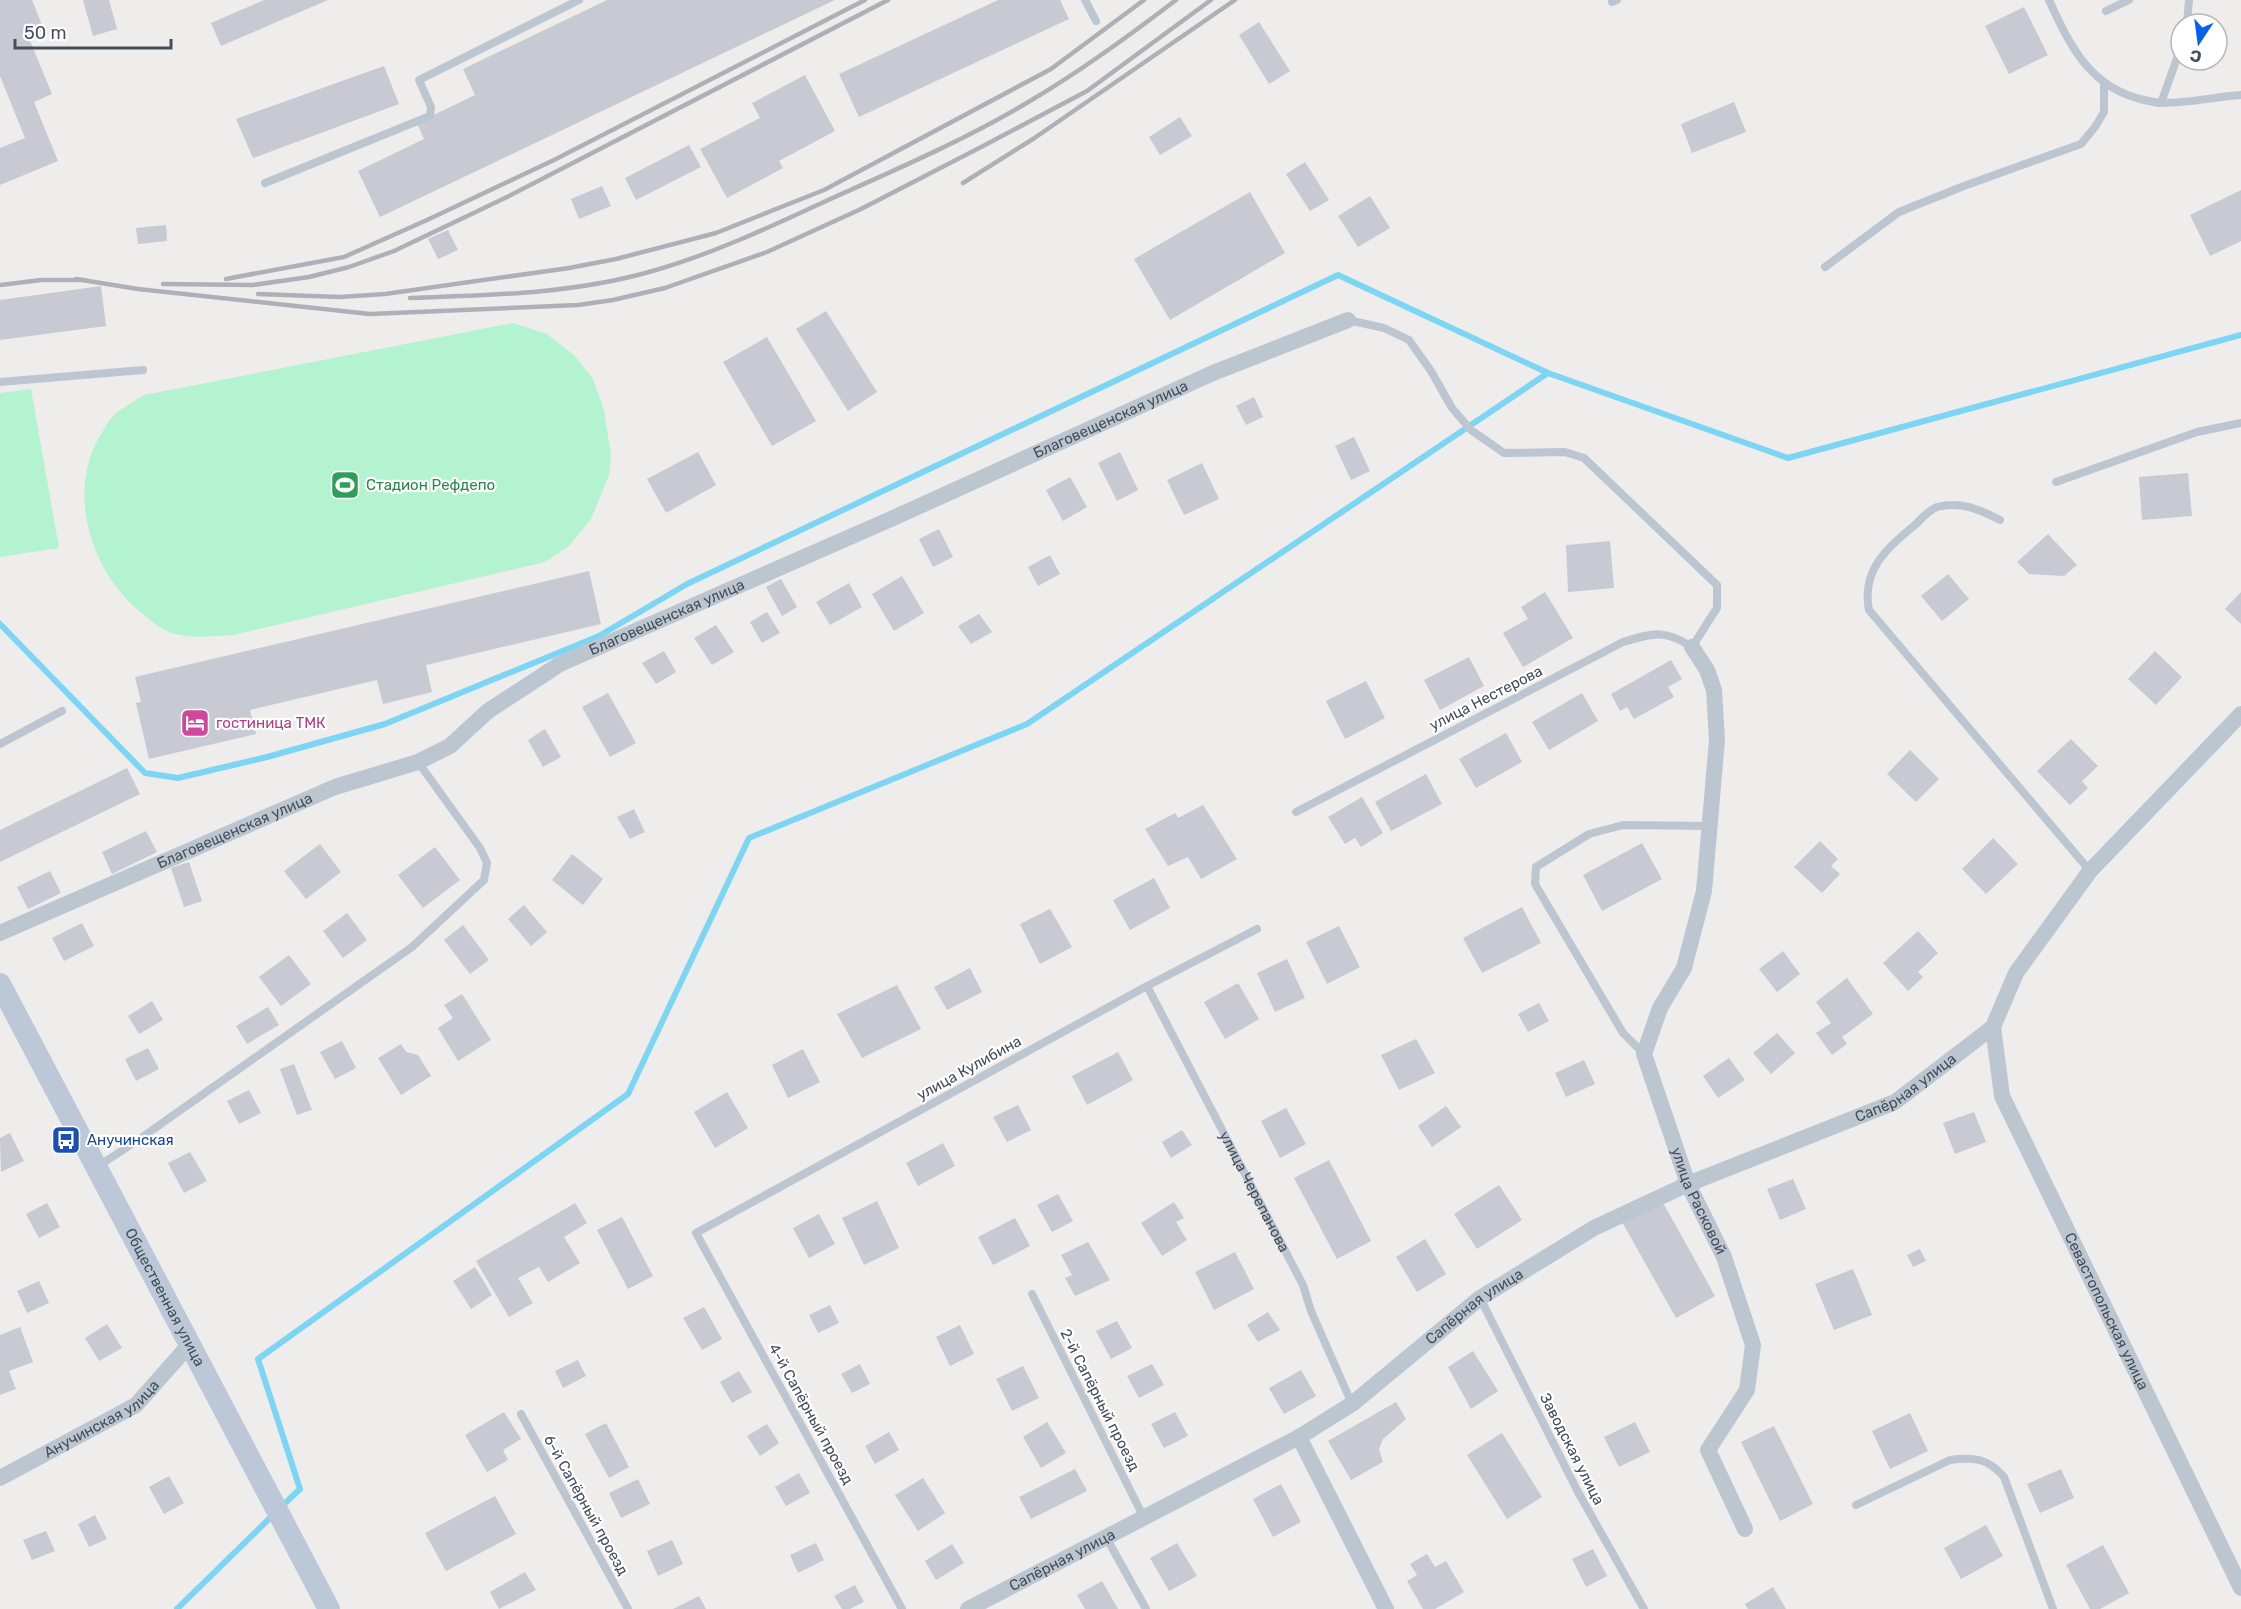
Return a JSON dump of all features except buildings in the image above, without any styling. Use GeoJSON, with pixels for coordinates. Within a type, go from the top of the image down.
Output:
{"type":"FeatureCollection","features":[{"type":"Feature","properties":{"kind":"main road","name":"Общественная улица"},"geometry":{"type":"LineString","coordinates":[[0,984],[329,1609]]}},
{"type":"Feature","properties":{"kind":"street","name":"Благовещенская улица"},"geometry":{"type":"LineString","coordinates":[[0,933],[335,787],[418,762],[450,746],[488,711],[560,664],[880,524],[1213,373],[1348,320]]}},
{"type":"Feature","properties":{"kind":"street"},"geometry":{"type":"LineString","coordinates":[[1644,1054],[1660,1008],[1684,968],[1704,891],[1717,740],[1714,690],[1707,670],[1692,647]]}},
{"type":"Feature","properties":{"kind":"street"},"geometry":{"type":"LineString","coordinates":[[1993,1027],[2016,973],[2090,871],[2241,714]]}},
{"type":"Feature","properties":{"kind":"street","name":"Сапёрная улица"},"geometry":{"type":"LineString","coordinates":[[968,1609],[1299,1437],[1352,1404],[1480,1298],[1594,1227],[1688,1184],[1894,1102],[1993,1027]]}},
{"type":"Feature","properties":{"kind":"street","name":"Севастопольская улица"},"geometry":{"type":"LineString","coordinates":[[1993,1027],[2002,1096],[2241,1588]]}},
{"type":"Feature","properties":{"kind":"street","name":"улица Расковой"},"geometry":{"type":"LineString","coordinates":[[1644,1054],[1688,1184],[1724,1257],[1753,1345],[1747,1389],[1708,1450],[1745,1529]]}},
{"type":"Feature","properties":{"kind":"street","name":"Анучинская улица"},"geometry":{"type":"LineString","coordinates":[[0,1478],[136,1405],[190,1344]]}},
{"type":"Feature","properties":{"kind":"street"},"geometry":{"type":"LineString","coordinates":[[1299,1437],[1386,1609]]}},
{"type":"Feature","properties":{"kind":"lane"},"geometry":{"type":"LineString","coordinates":[[265,183],[430,116],[431,107],[419,80],[579,0]]}},
{"type":"Feature","properties":{"kind":"lane"},"geometry":{"type":"LineString","coordinates":[[1086,0],[1096,21]]}},
{"type":"Feature","properties":{"kind":"lane"},"geometry":{"type":"LineString","coordinates":[[2049,0],[2064,33],[2086,68],[2104,84],[2131,97],[2161,103],[2241,94]]}},
{"type":"Feature","properties":{"kind":"lane"},"geometry":{"type":"LineString","coordinates":[[2106,11],[2129,0]]}},
{"type":"Feature","properties":{"kind":"lane"},"geometry":{"type":"LineString","coordinates":[[2161,103],[2172,72]]}},
{"type":"Feature","properties":{"kind":"lane"},"geometry":{"type":"LineString","coordinates":[[1825,267],[1899,212],[2081,144],[2104,112],[2104,84]]}},
{"type":"Feature","properties":{"kind":"lane"},"geometry":{"type":"LineString","coordinates":[[1348,320],[1384,328],[1409,340],[1431,371],[1452,408],[1472,430],[1504,453],[1565,452],[1584,458],[1717,585],[1718,608],[1692,647]]}},
{"type":"Feature","properties":{"kind":"lane"},"geometry":{"type":"LineString","coordinates":[[0,382],[143,370]]}},
{"type":"Feature","properties":{"kind":"lane"},"geometry":{"type":"LineString","coordinates":[[2056,482],[2197,432],[2241,423]]}},
{"type":"Feature","properties":{"kind":"lane"},"geometry":{"type":"LineString","coordinates":[[2000,520],[1978,509],[1961,505],[1935,508],[1888,548],[1871,573],[1866,595],[1869,610],[2090,871]]}},
{"type":"Feature","properties":{"kind":"lane","name":"улица Нестерова"},"geometry":{"type":"LineString","coordinates":[[1296,812],[1623,642],[1650,633],[1676,636],[1692,647]]}},
{"type":"Feature","properties":{"kind":"lane"},"geometry":{"type":"LineString","coordinates":[[0,744],[62,711]]}},
{"type":"Feature","properties":{"kind":"lane"},"geometry":{"type":"LineString","coordinates":[[96,1167],[141,1138],[412,947],[484,880],[487,862],[480,848],[418,762]]}},
{"type":"Feature","properties":{"kind":"lane","name":"улица Расковой"},"geometry":{"type":"LineString","coordinates":[[1644,1054],[1623,1033],[1535,884],[1536,867],[1589,834],[1623,825],[1711,826]]}},
{"type":"Feature","properties":{"kind":"lane","name":"улица Кулибина"},"geometry":{"type":"LineString","coordinates":[[696,1233],[1148,986],[1257,929]]}},
{"type":"Feature","properties":{"kind":"lane","name":"улица Черепанова"},"geometry":{"type":"LineString","coordinates":[[1148,986],[1303,1285],[1311,1311],[1352,1404]]}},
{"type":"Feature","properties":{"kind":"lane","name":"4-й Сапёрный проезд"},"geometry":{"type":"LineString","coordinates":[[696,1233],[902,1609]]}},
{"type":"Feature","properties":{"kind":"lane","name":"2-й Сапёрный проезд"},"geometry":{"type":"LineString","coordinates":[[1032,1294],[1144,1518]]}},
{"type":"Feature","properties":{"kind":"lane","name":"Заводская улица"},"geometry":{"type":"LineString","coordinates":[[1480,1298],[1578,1492],[1644,1609]]}},
{"type":"Feature","properties":{"kind":"lane","name":"6-й Сапёрный проезд"},"geometry":{"type":"LineString","coordinates":[[520,1414],[628,1609]]}},
{"type":"Feature","properties":{"kind":"lane"},"geometry":{"type":"LineString","coordinates":[[1856,1505],[1950,1460],[1965,1458],[1982,1460],[1995,1466],[2004,1477],[2053,1609]]}},
{"type":"Feature","properties":{"kind":"lane"},"geometry":{"type":"LineString","coordinates":[[1106,1537],[1146,1609]]}},
{"type":"Feature","properties":{"kind":"green space","name":"Стадион Рефдепо"},"geometry":{"type":"Polygon","coordinates":[[[513,323],[547,334],[574,355],[593,379],[604,410],[611,456],[609,475],[591,519],[569,546],[545,562],[234,635],[204,637],[175,634],[159,627],[120,592],[106,571],[95,549],[88,525],[85,500],[86,476],[92,453],[110,419],[144,395],[513,323]]]}},
{"type":"Feature","properties":{"kind":"green space"},"geometry":{"type":"Polygon","coordinates":[[[31,389],[59,548],[0,557],[0,393],[31,389]]]}},
{"type":"Feature","properties":{"kind":"waterway"},"geometry":{"type":"LineString","coordinates":[[0,624],[145,773],[178,778],[267,757],[385,724],[599,636],[687,584],[1338,275],[1548,373]]}},
{"type":"Feature","properties":{"kind":"waterway"},"geometry":{"type":"LineString","coordinates":[[280,1508],[300,1489],[258,1359],[628,1094],[749,838],[1027,724],[1548,373],[1788,458],[2241,335]]}},
{"type":"Feature","properties":{"kind":"waterway"},"geometry":{"type":"LineString","coordinates":[[177,1609],[273,1515]]}},
{"type":"Feature","properties":{"kind":"railway"},"geometry":{"type":"LineString","coordinates":[[226,279],[344,257],[554,160],[865,0]]}},
{"type":"Feature","properties":{"kind":"railway"},"geometry":{"type":"LineString","coordinates":[[163,284],[253,285],[309,277],[349,267],[394,251],[505,198],[888,0]]}},
{"type":"Feature","properties":{"kind":"railway"},"geometry":{"type":"LineString","coordinates":[[258,294],[340,297],[385,294],[569,268],[616,259],[716,233],[824,190],[1051,69],[1144,0]]}},
{"type":"Feature","properties":{"kind":"railway"},"geometry":{"type":"LineString","coordinates":[[410,298],[530,292],[590,285],[649,272],[717,249],[904,166],[1005,115],[1049,90],[1123,40],[1176,0]]}},
{"type":"Feature","properties":{"kind":"railway"},"geometry":{"type":"LineString","coordinates":[[76,279],[138,289],[370,314],[578,305],[613,300],[665,288],[767,252],[861,209],[985,145],[1087,91],[1211,0]]}},
{"type":"Feature","properties":{"kind":"railway"},"geometry":{"type":"LineString","coordinates":[[963,183],[1033,139],[1235,0]]}},
{"type":"Feature","properties":{"kind":"railway"},"geometry":{"type":"LineString","coordinates":[[0,285],[41,280],[84,280]]}},
{"type":"Feature","properties":{"kind":"place","name":"Стадион Рефдепо"},"geometry":{"type":"Point","coordinates":[345,485]}},
{"type":"Feature","properties":{"kind":"place","name":"гостиница ТМК"},"geometry":{"type":"Point","coordinates":[195,723]}},
{"type":"Feature","properties":{"kind":"place","name":"Анучинская"},"geometry":{"type":"Point","coordinates":[66,1140]}}]}
